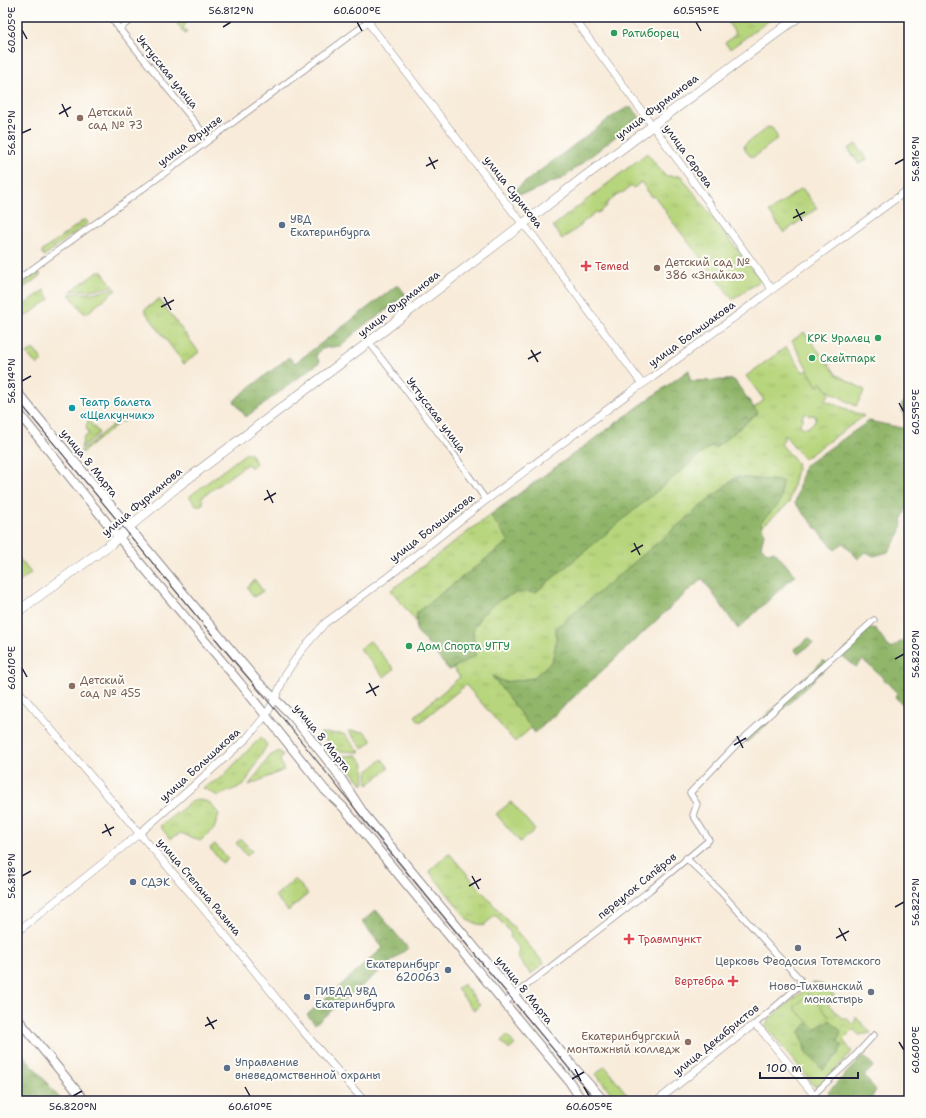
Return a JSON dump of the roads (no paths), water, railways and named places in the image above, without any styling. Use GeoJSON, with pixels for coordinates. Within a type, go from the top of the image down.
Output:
{"type":"FeatureCollection","features":[{"type":"Feature","properties":{"kind":"main road","name":"улица Фурманова"},"geometry":{"type":"LineString","coordinates":[[17,612],[112,544],[177,487],[588,174],[798,17]]}},
{"type":"Feature","properties":{"kind":"main road","name":"улица 8 Марта"},"geometry":{"type":"LineString","coordinates":[[17,392],[208,624],[258,682],[293,717],[336,771],[364,814],[604,1101]]}},
{"type":"Feature","properties":{"kind":"main road","name":"улица 8 Марта"},"geometry":{"type":"LineString","coordinates":[[17,411],[266,715],[325,790],[343,807],[569,1081],[582,1101]]}},
{"type":"Feature","properties":{"kind":"main road"},"geometry":{"type":"LineString","coordinates":[[17,1018],[85,1101]]}},
{"type":"Feature","properties":{"kind":"street","name":"Уктусская улица"},"geometry":{"type":"LineString","coordinates":[[110,17],[209,140]]}},
{"type":"Feature","properties":{"kind":"street"},"geometry":{"type":"LineString","coordinates":[[119,29],[135,17]]}},
{"type":"Feature","properties":{"kind":"street","name":"улица Фрунзе"},"geometry":{"type":"LineString","coordinates":[[17,280],[209,140],[366,20],[375,17]]}},
{"type":"Feature","properties":{"kind":"street","name":"улица Серова"},"geometry":{"type":"LineString","coordinates":[[573,17],[772,290]]}},
{"type":"Feature","properties":{"kind":"street","name":"улица Сурикова"},"geometry":{"type":"LineString","coordinates":[[366,20],[535,238],[642,384]]}},
{"type":"Feature","properties":{"kind":"street","name":"улица Большакова"},"geometry":{"type":"LineString","coordinates":[[17,932],[139,834],[247,738],[266,715],[275,699],[286,673],[297,656],[325,623],[389,576],[486,500],[642,384],[909,189]]}},
{"type":"Feature","properties":{"kind":"street","name":"Уктусская улица"},"geometry":{"type":"LineString","coordinates":[[369,342],[446,443],[486,500]]}},
{"type":"Feature","properties":{"kind":"street","name":"переулок Сапёров"},"geometry":{"type":"LineString","coordinates":[[504,1003],[650,890],[708,840],[693,815],[697,804],[690,793],[736,745],[874,620]]}},
{"type":"Feature","properties":{"kind":"street","name":"улица Степана Разина"},"geometry":{"type":"LineString","coordinates":[[17,689],[218,926],[302,1030],[364,1101]]}},
{"type":"Feature","properties":{"kind":"street","name":"улица Декабристов"},"geometry":{"type":"LineString","coordinates":[[657,1101],[754,1025],[800,985],[799,977],[720,892],[686,858]]}},
{"type":"Feature","properties":{"kind":"street"},"geometry":{"type":"LineString","coordinates":[[754,1025],[760,1030],[819,1101]]}},
{"type":"Feature","properties":{"kind":"street"},"geometry":{"type":"LineString","coordinates":[[814,1095],[851,1060],[874,1035]]}},
{"type":"Feature","properties":{"kind":"tram line"},"geometry":{"type":"LineString","coordinates":[[17,399],[285,721],[365,821],[596,1101]]}},
{"type":"Feature","properties":{"kind":"place","name":"Ратиборец"},"geometry":{"type":"Point","coordinates":[614,33]}},
{"type":"Feature","properties":{"kind":"place","name":"Детский сад № 73"},"geometry":{"type":"Point","coordinates":[80,118]}},
{"type":"Feature","properties":{"kind":"place","name":"УВД Екатеринбурга"},"geometry":{"type":"Point","coordinates":[282,225]}},
{"type":"Feature","properties":{"kind":"place","name":"Temed"},"geometry":{"type":"Point","coordinates":[586,266]}},
{"type":"Feature","properties":{"kind":"place","name":"Детский сад № 386 «Знайка»"},"geometry":{"type":"Point","coordinates":[657,268]}},
{"type":"Feature","properties":{"kind":"place","name":"КРК Уралец"},"geometry":{"type":"Point","coordinates":[878,338]}},
{"type":"Feature","properties":{"kind":"place","name":"Скейтпарк"},"geometry":{"type":"Point","coordinates":[812,358]}},
{"type":"Feature","properties":{"kind":"place","name":"Театр балета «Щелкунчик»"},"geometry":{"type":"Point","coordinates":[72,408]}},
{"type":"Feature","properties":{"kind":"place","name":"Дом Спорта УГГУ"},"geometry":{"type":"Point","coordinates":[409,646]}},
{"type":"Feature","properties":{"kind":"place","name":"Детский сад № 455"},"geometry":{"type":"Point","coordinates":[72,686]}},
{"type":"Feature","properties":{"kind":"place","name":"СДЭК"},"geometry":{"type":"Point","coordinates":[133,882]}},
{"type":"Feature","properties":{"kind":"place","name":"Травмпункт"},"geometry":{"type":"Point","coordinates":[629,939]}},
{"type":"Feature","properties":{"kind":"place","name":"Церковь Феодосия Тотемского"},"geometry":{"type":"Point","coordinates":[798,948]}},
{"type":"Feature","properties":{"kind":"place","name":"Екатеринбург 620063"},"geometry":{"type":"Point","coordinates":[448,970]}},
{"type":"Feature","properties":{"kind":"place","name":"Вертебра"},"geometry":{"type":"Point","coordinates":[733,981]}},
{"type":"Feature","properties":{"kind":"place","name":"Ново-Тихвинский монастырь"},"geometry":{"type":"Point","coordinates":[871,992]}},
{"type":"Feature","properties":{"kind":"place","name":"ГИБДД УВД Екатеринбурга"},"geometry":{"type":"Point","coordinates":[307,997]}},
{"type":"Feature","properties":{"kind":"place","name":"Екатеринбургский монтажный колледж"},"geometry":{"type":"Point","coordinates":[688,1042]}},
{"type":"Feature","properties":{"kind":"place","name":"Управление вневедомственной охраны"},"geometry":{"type":"Point","coordinates":[227,1068]}}]}
